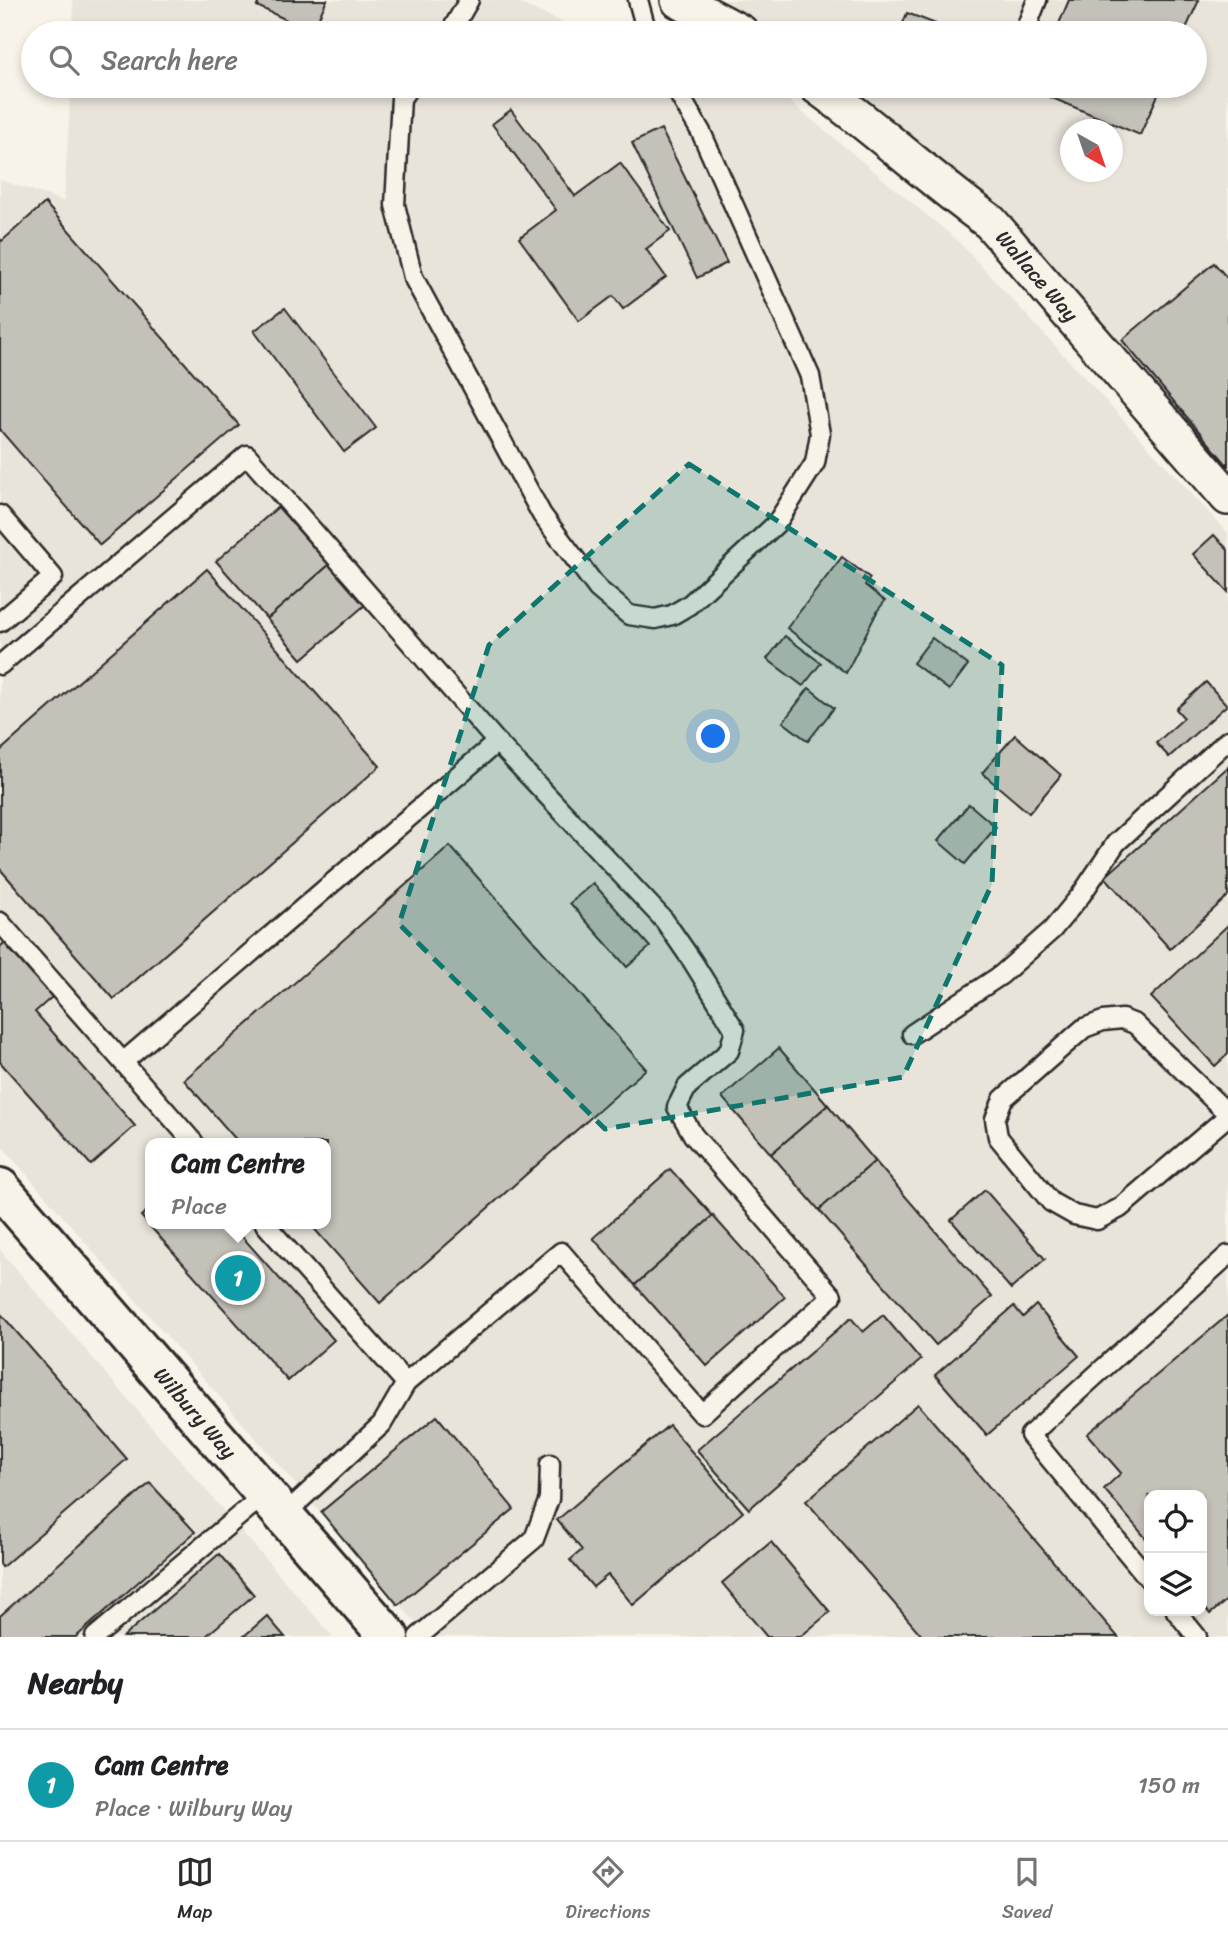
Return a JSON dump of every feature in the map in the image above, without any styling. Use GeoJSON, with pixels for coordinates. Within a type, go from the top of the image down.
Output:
{"type":"FeatureCollection","features":[{"type":"Feature","properties":{"kind":"street"},"geometry":{"type":"LineString","coordinates":[[679,0],[718,21]]}},
{"type":"Feature","properties":{"kind":"street","name":"Wallace Way"},"geometry":{"type":"LineString","coordinates":[[834,98],[948,192],[990,222],[1228,497]]}},
{"type":"Feature","properties":{"kind":"street","name":"Wilbury Way"},"geometry":{"type":"LineString","coordinates":[[0,1188],[389,1637]]}},
{"type":"Feature","properties":{"kind":"lane"},"geometry":{"type":"LineString","coordinates":[[457,21],[469,0]]}},
{"type":"Feature","properties":{"kind":"lane"},"geometry":{"type":"LineString","coordinates":[[638,0],[644,21]]}},
{"type":"Feature","properties":{"kind":"lane"},"geometry":{"type":"LineString","coordinates":[[1029,21],[1037,0]]}},
{"type":"Feature","properties":{"kind":"lane"},"geometry":{"type":"LineString","coordinates":[[401,98],[395,205],[413,276],[542,515],[598,589],[629,615],[655,619],[673,615],[689,605],[776,524],[815,463],[820,434],[810,376],[701,132],[681,98]]}},
{"type":"Feature","properties":{"kind":"lane"},"geometry":{"type":"LineString","coordinates":[[0,665],[247,454],[497,742],[664,920],[694,962],[735,1030],[729,1051],[687,1087],[677,1107],[693,1135],[832,1296],[702,1414],[561,1252],[405,1383],[382,1424],[95,1637]]}},
{"type":"Feature","properties":{"kind":"lane"},"geometry":{"type":"LineString","coordinates":[[0,515],[53,577],[0,622]]}},
{"type":"Feature","properties":{"kind":"lane"},"geometry":{"type":"LineString","coordinates":[[912,1034],[1001,975],[1052,930],[1081,895],[1116,843],[1228,740]]}},
{"type":"Feature","properties":{"kind":"lane"},"geometry":{"type":"LineString","coordinates":[[123,1062],[497,742]]}},
{"type":"Feature","properties":{"kind":"lane"},"geometry":{"type":"LineString","coordinates":[[0,922],[190,1138]]}},
{"type":"Feature","properties":{"kind":"lane"},"geometry":{"type":"LineString","coordinates":[[1122,1019],[1135,1024],[1228,1115],[1120,1208],[1097,1220],[1074,1216],[1051,1202],[998,1138],[995,1119],[1003,1099],[1084,1028],[1103,1021],[1122,1019]]}},
{"type":"Feature","properties":{"kind":"lane"},"geometry":{"type":"LineString","coordinates":[[269,1229],[405,1383]]}},
{"type":"Feature","properties":{"kind":"lane"},"geometry":{"type":"LineString","coordinates":[[1144,1573],[1030,1435],[1228,1255]]}},
{"type":"Feature","properties":{"kind":"lane"},"geometry":{"type":"LineString","coordinates":[[418,1637],[534,1539],[549,1499],[550,1464]]}},
{"type":"Feature","properties":{"kind":"lane"},"geometry":{"type":"LineString","coordinates":[[1179,1616],[1197,1637]]}},
{"type":"Feature","properties":{"kind":"highlighted area"},"geometry":{"type":"Polygon","coordinates":[[[689,464],[1002,665],[992,884],[903,1077],[605,1129],[399,924],[489,645],[689,464]]]}},
{"type":"Feature","properties":{"kind":"shaded area"},"geometry":{"type":"Polygon","coordinates":[[[73,0],[512,0],[560,21],[74,21],[73,0]]]}},
{"type":"Feature","properties":{"kind":"shaded area"},"geometry":{"type":"Polygon","coordinates":[[[724,0],[1228,0],[1228,472],[848,98],[1207,98],[1207,21],[751,21],[724,0]]]}},
{"type":"Feature","properties":{"kind":"shaded area"},"geometry":{"type":"Polygon","coordinates":[[[70,98],[785,98],[958,241],[1228,533],[1228,1637],[428,1637],[0,1144],[0,180],[64,201],[70,98]]]}},
{"type":"Feature","properties":{"kind":"shaded area"},"geometry":{"type":"Polygon","coordinates":[[[0,1250],[174,1453],[333,1637],[0,1637],[0,1250]]]}},
{"type":"Feature","properties":{"kind":"building"},"geometry":{"type":"Polygon","coordinates":[[[260,0],[327,0],[317,21],[289,21],[257,6],[260,0]]]}},
{"type":"Feature","properties":{"kind":"building"},"geometry":{"type":"Polygon","coordinates":[[[1069,0],[1199,0],[1189,21],[1060,21],[1069,0]]]}},
{"type":"Feature","properties":{"kind":"building"},"geometry":{"type":"Polygon","coordinates":[[[907,13],[928,21],[904,21],[907,13]]]}},
{"type":"Feature","properties":{"kind":"building"},"geometry":{"type":"Polygon","coordinates":[[[1052,98],[1157,98],[1140,135],[1123,128],[1123,119],[1102,119],[1052,98]]]}},
{"type":"Feature","properties":{"kind":"building"},"geometry":{"type":"Polygon","coordinates":[[[511,110],[575,196],[620,163],[670,231],[646,249],[666,277],[623,309],[613,296],[579,321],[519,238],[556,210],[492,124],[511,110]]]}},
{"type":"Feature","properties":{"kind":"building"},"geometry":{"type":"Polygon","coordinates":[[[661,129],[727,263],[697,278],[632,143],[661,129]]]}},
{"type":"Feature","properties":{"kind":"building"},"geometry":{"type":"Polygon","coordinates":[[[45,203],[239,425],[100,545],[0,430],[0,239],[2,241],[45,203]]]}},
{"type":"Feature","properties":{"kind":"building"},"geometry":{"type":"Polygon","coordinates":[[[1214,263],[1228,279],[1228,466],[1122,340],[1214,263]]]}},
{"type":"Feature","properties":{"kind":"building"},"geometry":{"type":"Polygon","coordinates":[[[285,308],[376,428],[344,452],[254,331],[285,308]]]}},
{"type":"Feature","properties":{"kind":"building"},"geometry":{"type":"Polygon","coordinates":[[[278,507],[329,565],[267,619],[216,561],[278,507]]]}},
{"type":"Feature","properties":{"kind":"building"},"geometry":{"type":"Polygon","coordinates":[[[1214,535],[1228,550],[1228,592],[1193,554],[1214,535]]]}},
{"type":"Feature","properties":{"kind":"building"},"geometry":{"type":"Polygon","coordinates":[[[842,557],[870,578],[865,585],[885,601],[846,673],[787,628],[842,557]]]}},
{"type":"Feature","properties":{"kind":"building"},"geometry":{"type":"Polygon","coordinates":[[[329,565],[365,605],[302,659],[267,619],[329,565]]]}},
{"type":"Feature","properties":{"kind":"building"},"geometry":{"type":"Polygon","coordinates":[[[207,569],[380,766],[114,999],[0,869],[0,751],[207,569]]]}},
{"type":"Feature","properties":{"kind":"building"},"geometry":{"type":"Polygon","coordinates":[[[785,636],[821,663],[803,686],[767,659],[785,636]]]}},
{"type":"Feature","properties":{"kind":"building"},"geometry":{"type":"Polygon","coordinates":[[[932,638],[968,665],[949,690],[913,663],[932,638]]]}},
{"type":"Feature","properties":{"kind":"building"},"geometry":{"type":"Polygon","coordinates":[[[1206,682],[1227,705],[1169,757],[1156,743],[1184,718],[1176,709],[1206,682]]]}},
{"type":"Feature","properties":{"kind":"building"},"geometry":{"type":"Polygon","coordinates":[[[809,688],[834,708],[808,741],[783,722],[809,688]]]}},
{"type":"Feature","properties":{"kind":"building"},"geometry":{"type":"Polygon","coordinates":[[[1015,735],[1061,775],[1029,813],[982,773],[1015,735]]]}},
{"type":"Feature","properties":{"kind":"building"},"geometry":{"type":"Polygon","coordinates":[[[1228,767],[1228,896],[1170,949],[1105,877],[1228,767]]]}},
{"type":"Feature","properties":{"kind":"building"},"geometry":{"type":"Polygon","coordinates":[[[969,804],[996,827],[965,864],[938,841],[969,804]]]}},
{"type":"Feature","properties":{"kind":"building"},"geometry":{"type":"Polygon","coordinates":[[[450,846],[646,1069],[380,1303],[314,1229],[331,1229],[331,1138],[235,1138],[184,1080],[450,846]]]}},
{"type":"Feature","properties":{"kind":"building"},"geometry":{"type":"Polygon","coordinates":[[[593,883],[650,947],[627,967],[570,903],[593,883]]]}},
{"type":"Feature","properties":{"kind":"building"},"geometry":{"type":"Polygon","coordinates":[[[1228,925],[1228,1054],[1215,1066],[1151,997],[1228,925]]]}},
{"type":"Feature","properties":{"kind":"building"},"geometry":{"type":"Polygon","coordinates":[[[4,943],[52,997],[35,1012],[135,1126],[91,1165],[0,1062],[0,947],[4,943]]]}},
{"type":"Feature","properties":{"kind":"building"},"geometry":{"type":"Polygon","coordinates":[[[779,1048],[828,1105],[771,1154],[722,1097],[779,1048]]]}},
{"type":"Feature","properties":{"kind":"building"},"geometry":{"type":"Polygon","coordinates":[[[828,1105],[875,1161],[819,1210],[771,1154],[828,1105]]]}},
{"type":"Feature","properties":{"kind":"building"},"geometry":{"type":"Polygon","coordinates":[[[875,1161],[992,1297],[936,1345],[819,1210],[875,1161]]]}},
{"type":"Feature","properties":{"kind":"building"},"geometry":{"type":"Polygon","coordinates":[[[670,1169],[713,1216],[635,1285],[593,1238],[670,1169]]]}},
{"type":"Feature","properties":{"kind":"building"},"geometry":{"type":"Polygon","coordinates":[[[985,1190],[1045,1259],[1011,1289],[951,1220],[985,1190]]]}},
{"type":"Feature","properties":{"kind":"building"},"geometry":{"type":"Polygon","coordinates":[[[713,1216],[785,1297],[707,1366],[635,1285],[713,1216]]]}},
{"type":"Feature","properties":{"kind":"building"},"geometry":{"type":"Polygon","coordinates":[[[153,1229],[235,1229],[334,1340],[288,1381],[153,1229]]]}},
{"type":"Feature","properties":{"kind":"building"},"geometry":{"type":"Polygon","coordinates":[[[1036,1305],[1079,1356],[987,1435],[935,1375],[1014,1306],[1023,1317],[1036,1305]]]}},
{"type":"Feature","properties":{"kind":"building"},"geometry":{"type":"Polygon","coordinates":[[[0,1313],[127,1459],[2,1567],[0,1564],[0,1313]]]}},
{"type":"Feature","properties":{"kind":"building"},"geometry":{"type":"Polygon","coordinates":[[[883,1315],[921,1360],[749,1509],[697,1450],[851,1318],[863,1332],[883,1315]]]}},
{"type":"Feature","properties":{"kind":"building"},"geometry":{"type":"Polygon","coordinates":[[[1228,1315],[1228,1599],[1210,1614],[1207,1610],[1207,1490],[1144,1490],[1144,1536],[1104,1489],[1121,1473],[1087,1434],[1228,1315]]]}},
{"type":"Feature","properties":{"kind":"building"},"geometry":{"type":"Polygon","coordinates":[[[918,1404],[1118,1637],[923,1637],[806,1501],[918,1404]]]}},
{"type":"Feature","properties":{"kind":"building"},"geometry":{"type":"Polygon","coordinates":[[[437,1416],[514,1509],[398,1605],[321,1512],[437,1416]]]}},
{"type":"Feature","properties":{"kind":"building"},"geometry":{"type":"Polygon","coordinates":[[[669,1425],[743,1512],[633,1605],[608,1575],[593,1587],[570,1560],[582,1550],[557,1520],[669,1425]]]}},
{"type":"Feature","properties":{"kind":"building"},"geometry":{"type":"Polygon","coordinates":[[[150,1483],[195,1532],[76,1637],[0,1637],[0,1616],[150,1483]]]}},
{"type":"Feature","properties":{"kind":"building"},"geometry":{"type":"Polygon","coordinates":[[[771,1542],[830,1612],[800,1637],[767,1637],[722,1583],[771,1542]]]}},
{"type":"Feature","properties":{"kind":"building"},"geometry":{"type":"Polygon","coordinates":[[[219,1554],[254,1595],[205,1637],[123,1637],[219,1554]]]}},
{"type":"Feature","properties":{"kind":"building"},"geometry":{"type":"Polygon","coordinates":[[[267,1616],[285,1637],[243,1637],[267,1616]]]}},
{"type":"Feature","properties":{"kind":"place","name":"Cam Centre"},"geometry":{"type":"Point","coordinates":[238,1278]}}]}
